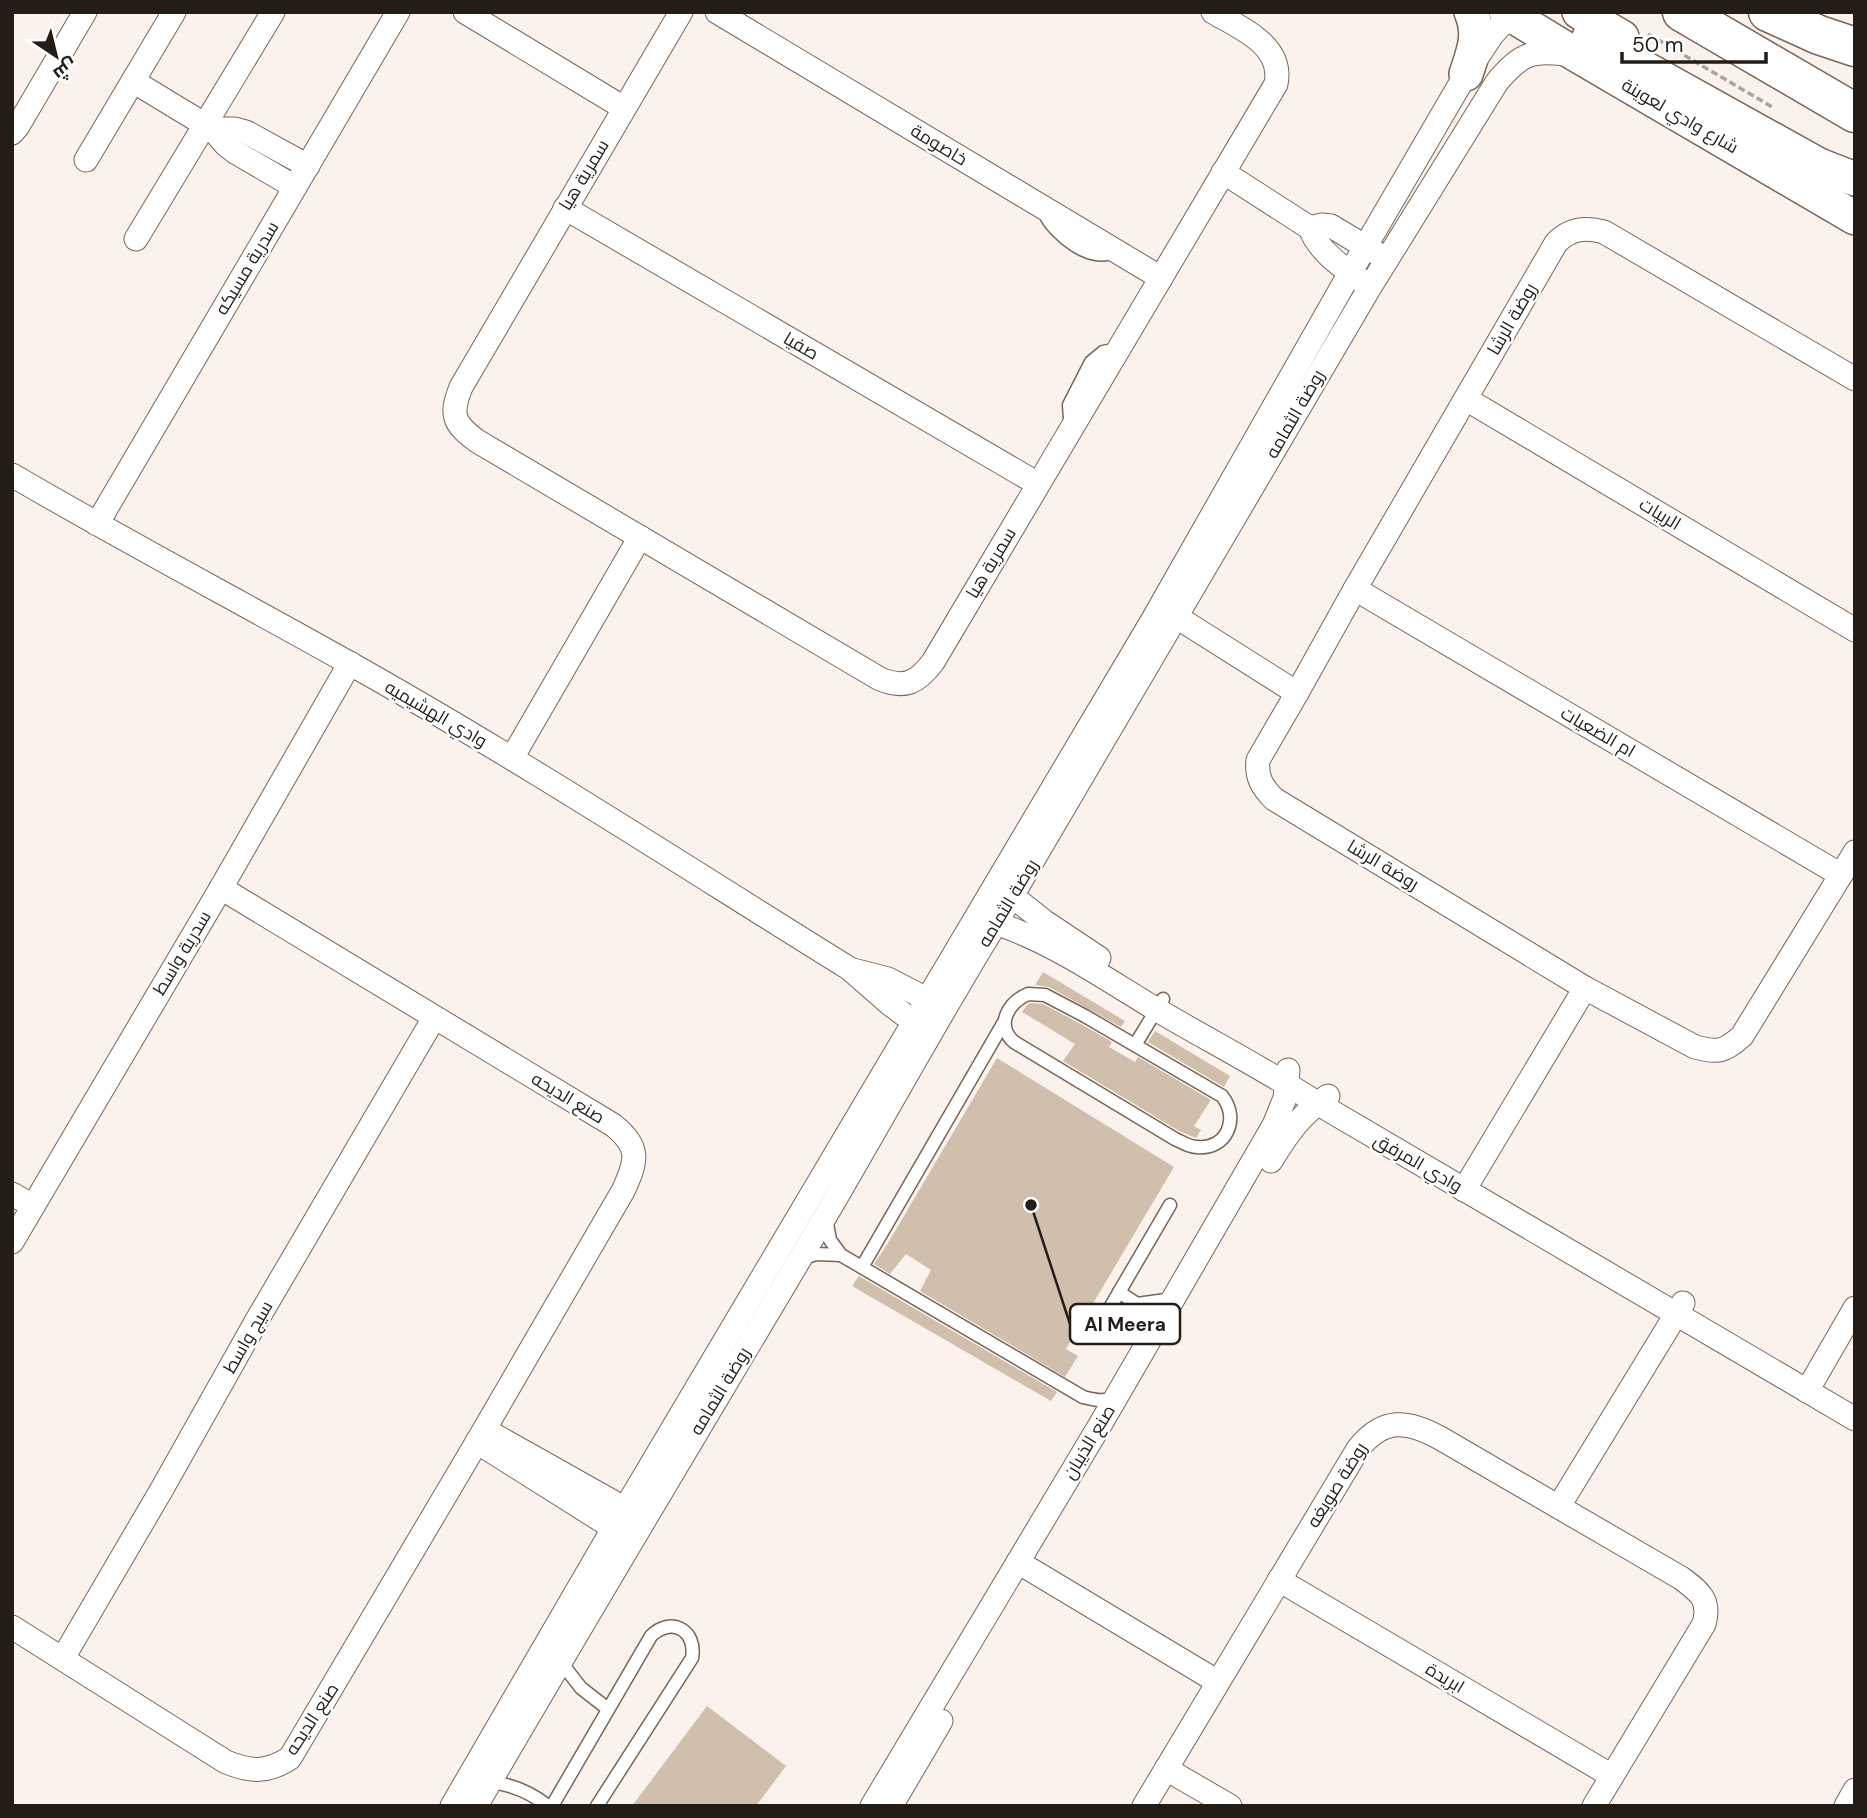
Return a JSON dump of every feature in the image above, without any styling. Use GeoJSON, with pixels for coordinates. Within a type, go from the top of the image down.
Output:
{"type":"FeatureCollection","features":[{"type":"Feature","properties":{"kind":"highway"},"geometry":{"type":"LineString","coordinates":[[1682,12],[1855,113]]}},
{"type":"Feature","properties":{"kind":"highway"},"geometry":{"type":"LineString","coordinates":[[1768,12],[1819,35],[1855,47]]}},
{"type":"Feature","properties":{"kind":"main road"},"geometry":{"type":"LineString","coordinates":[[1466,74],[1477,34],[1471,12]]}},
{"type":"Feature","properties":{"kind":"main road"},"geometry":{"type":"LineString","coordinates":[[1578,12],[1855,178]]}},
{"type":"Feature","properties":{"kind":"main road"},"geometry":{"type":"LineString","coordinates":[[1520,13],[1552,17],[1563,22],[1819,165],[1855,178]]}},
{"type":"Feature","properties":{"kind":"main road","name":"شارع وادي لعوينة"},"geometry":{"type":"LineString","coordinates":[[1520,13],[1578,56],[1855,218]]}},
{"type":"Feature","properties":{"kind":"street"},"geometry":{"type":"LineString","coordinates":[[12,133],[85,12]]}},
{"type":"Feature","properties":{"kind":"street"},"geometry":{"type":"LineString","coordinates":[[86,160],[174,12]]}},
{"type":"Feature","properties":{"kind":"street"},"geometry":{"type":"LineString","coordinates":[[136,239],[209,127],[273,12]]}},
{"type":"Feature","properties":{"kind":"street","name":"سدرية مسيكه"},"geometry":{"type":"LineString","coordinates":[[91,521],[290,184],[384,12]]}},
{"type":"Feature","properties":{"kind":"street","name":"سدرية مسيكه"},"geometry":{"type":"LineString","coordinates":[[302,163],[398,12]]}},
{"type":"Feature","properties":{"kind":"street"},"geometry":{"type":"LineString","coordinates":[[465,12],[624,108]]}},
{"type":"Feature","properties":{"kind":"street","name":"سمرية هيا"},"geometry":{"type":"LineString","coordinates":[[681,12],[461,387],[454,414],[466,433],[477,441],[880,679],[894,684],[911,682],[933,662],[1276,84],[1276,62],[1262,43],[1213,12]]}},
{"type":"Feature","properties":{"kind":"street","name":"خاصومة"},"geometry":{"type":"LineString","coordinates":[[717,12],[1161,278]]}},
{"type":"Feature","properties":{"kind":"street","name":"روضة الثمامه"},"geometry":{"type":"LineString","coordinates":[[1164,619],[1349,273],[1466,74],[1492,35],[1500,26],[1520,13]]}},
{"type":"Feature","properties":{"kind":"street","name":"روضة الثمامه"},"geometry":{"type":"LineString","coordinates":[[635,1514],[1164,619],[1497,82],[1510,66],[1538,52],[1578,56]]}},
{"type":"Feature","properties":{"kind":"street"},"geometry":{"type":"LineString","coordinates":[[133,81],[209,127],[235,152],[290,184]]}},
{"type":"Feature","properties":{"kind":"street"},"geometry":{"type":"LineString","coordinates":[[209,127],[246,132],[302,163]]}},
{"type":"Feature","properties":{"kind":"street"},"geometry":{"type":"LineString","coordinates":[[1223,172],[1310,228],[1320,247],[1349,273],[1370,287]]}},
{"type":"Feature","properties":{"kind":"street","name":"صفيا"},"geometry":{"type":"LineString","coordinates":[[565,208],[1038,484]]}},
{"type":"Feature","properties":{"kind":"street"},"geometry":{"type":"LineString","coordinates":[[1310,228],[1331,226],[1386,259]]}},
{"type":"Feature","properties":{"kind":"street","name":"روضة الرشا"},"geometry":{"type":"LineString","coordinates":[[1855,379],[1604,232],[1581,228],[1562,236],[1258,760],[1258,777],[1274,799],[1586,988],[1695,1047],[1713,1052],[1731,1046],[1742,1036],[1855,852]]}},
{"type":"Feature","properties":{"kind":"street","name":"الربيات"},"geometry":{"type":"LineString","coordinates":[[1466,399],[1855,630]]}},
{"type":"Feature","properties":{"kind":"street","name":"وادي الهشيميه"},"geometry":{"type":"LineString","coordinates":[[12,475],[350,663],[512,758],[850,970],[922,1028]]}},
{"type":"Feature","properties":{"kind":"street"},"geometry":{"type":"LineString","coordinates":[[512,758],[640,537]]}},
{"type":"Feature","properties":{"kind":"street","name":"ام الضعيات"},"geometry":{"type":"LineString","coordinates":[[1355,589],[1841,874]]}},
{"type":"Feature","properties":{"kind":"street"},"geometry":{"type":"LineString","coordinates":[[1164,619],[1294,699]]}},
{"type":"Feature","properties":{"kind":"street","name":"سدرية واسط"},"geometry":{"type":"LineString","coordinates":[[12,1242],[350,663]]}},
{"type":"Feature","properties":{"kind":"street","name":"صنع الديحه"},"geometry":{"type":"LineString","coordinates":[[12,1627],[226,1762],[254,1770],[278,1766],[290,1758],[481,1436],[630,1176],[635,1155],[631,1142],[613,1125],[221,888]]}},
{"type":"Feature","properties":{"kind":"street","name":"وادي المرفق"},"geometry":{"type":"LineString","coordinates":[[1004,890],[1160,1004]]}},
{"type":"Feature","properties":{"kind":"street","name":"وادي المرفق"},"geometry":{"type":"LineString","coordinates":[[987,920],[1043,943],[1160,1004],[1288,1077],[1815,1388],[1855,1419]]}},
{"type":"Feature","properties":{"kind":"street","name":"وادي الهشيميه"},"geometry":{"type":"LineString","coordinates":[[850,970],[888,979],[936,1004]]}},
{"type":"Feature","properties":{"kind":"street"},"geometry":{"type":"LineString","coordinates":[[1467,1184],[1586,988]]}},
{"type":"Feature","properties":{"kind":"street","name":"سيج واسط"},"geometry":{"type":"LineString","coordinates":[[63,1658],[434,1018]]}},
{"type":"Feature","properties":{"kind":"street","name":"روضة الثمامه"},"geometry":{"type":"LineString","coordinates":[[452,1806],[826,1215],[922,1028]]}},
{"type":"Feature","properties":{"kind":"street","name":"صنع الذيبان"},"geometry":{"type":"LineString","coordinates":[[891,1806],[1116,1396],[1274,1125],[1285,1098],[1288,1077]]}},
{"type":"Feature","properties":{"kind":"street","name":"صنع الذيبان"},"geometry":{"type":"LineString","coordinates":[[872,1806],[1024,1565],[1286,1135],[1323,1100]]}},
{"type":"Feature","properties":{"kind":"street"},"geometry":{"type":"LineString","coordinates":[[12,1194],[33,1206]]}},
{"type":"Feature","properties":{"kind":"street"},"geometry":{"type":"LineString","coordinates":[[1559,1506],[1679,1308]]}},
{"type":"Feature","properties":{"kind":"street"},"geometry":{"type":"LineString","coordinates":[[1815,1388],[1855,1308]]}},
{"type":"Feature","properties":{"kind":"street"},"geometry":{"type":"LineString","coordinates":[[1815,1388],[1855,1331]]}},
{"type":"Feature","properties":{"kind":"street","name":"وادي المرفق"},"geometry":{"type":"LineString","coordinates":[[1815,1388],[1855,1404]]}},
{"type":"Feature","properties":{"kind":"street","name":"روضة صويغه"},"geometry":{"type":"LineString","coordinates":[[1144,1806],[1358,1449],[1366,1438],[1384,1427],[1408,1424],[1422,1428],[1559,1506],[1681,1578],[1704,1598],[1707,1615],[1704,1624],[1594,1806]]}},
{"type":"Feature","properties":{"kind":"street"},"geometry":{"type":"LineString","coordinates":[[481,1436],[635,1514]]}},
{"type":"Feature","properties":{"kind":"street"},"geometry":{"type":"LineString","coordinates":[[481,1436],[622,1534]]}},
{"type":"Feature","properties":{"kind":"street","name":"روضة الثمامه"},"geometry":{"type":"LineString","coordinates":[[475,1806],[560,1661],[622,1534]]}},
{"type":"Feature","properties":{"kind":"street"},"geometry":{"type":"LineString","coordinates":[[1024,1565],[1218,1682]]}},
{"type":"Feature","properties":{"kind":"street","name":"ابريدة"},"geometry":{"type":"LineString","coordinates":[[1279,1580],[1612,1776]]}},
{"type":"Feature","properties":{"kind":"street"},"geometry":{"type":"LineString","coordinates":[[1166,1769],[1230,1806]]}},
{"type":"Feature","properties":{"kind":"street"},"geometry":{"type":"LineString","coordinates":[[1846,1806],[1855,1790]]}},
{"type":"Feature","properties":{"kind":"lane"},"geometry":{"type":"LineString","coordinates":[[862,1267],[1012,1006],[1019,998],[1028,994],[1045,995],[1222,1096],[1228,1104],[1231,1122],[1223,1138],[1206,1147],[1193,1147],[1175,1139],[1014,1042],[1007,1036],[1004,1021]]}},
{"type":"Feature","properties":{"kind":"lane"},"geometry":{"type":"LineString","coordinates":[[1135,1045],[1160,1004]]}},
{"type":"Feature","properties":{"kind":"lane"},"geometry":{"type":"LineString","coordinates":[[1097,1330],[1170,1205]]}},
{"type":"Feature","properties":{"kind":"lane"},"geometry":{"type":"LineString","coordinates":[[826,1215],[831,1240],[841,1255],[1083,1397],[1110,1401],[1116,1396]]}},
{"type":"Feature","properties":{"kind":"lane"},"geometry":{"type":"LineString","coordinates":[[799,1259],[816,1254],[841,1255]]}},
{"type":"Feature","properties":{"kind":"lane"},"geometry":{"type":"LineString","coordinates":[[1119,1292],[1137,1304],[1148,1342]]}},
{"type":"Feature","properties":{"kind":"lane"},"geometry":{"type":"LineString","coordinates":[[1137,1304],[1166,1300],[1177,1292]]}},
{"type":"Feature","properties":{"kind":"lane"},"geometry":{"type":"LineString","coordinates":[[1083,1397],[1094,1411],[1100,1425]]}},
{"type":"Feature","properties":{"kind":"lane"},"geometry":{"type":"LineString","coordinates":[[489,1782],[516,1787],[550,1806],[651,1636],[665,1627],[681,1629],[688,1634],[692,1642],[692,1658],[597,1806]]}},
{"type":"Feature","properties":{"kind":"lane"},"geometry":{"type":"LineString","coordinates":[[560,1661],[581,1688],[608,1709]]}},
{"type":"Feature","properties":{"kind":"path"},"geometry":{"type":"LineString","coordinates":[[1645,33],[1784,114]]}},
{"type":"Feature","properties":{"kind":"building"},"geometry":{"type":"Polygon","coordinates":[[[1043,972],[1125,1021],[1121,1027],[1049,987],[1035,985],[1043,972]]]}},
{"type":"Feature","properties":{"kind":"building"},"geometry":{"type":"Polygon","coordinates":[[[1030,1003],[1043,1004],[1081,1024],[1112,1042],[1109,1047],[1135,1062],[1138,1057],[1211,1100],[1194,1126],[1201,1130],[1196,1138],[1179,1131],[1063,1061],[1075,1044],[1022,1012],[1030,1003]]]}},
{"type":"Feature","properties":{"kind":"building"},"geometry":{"type":"Polygon","coordinates":[[[1155,1031],[1230,1076],[1224,1087],[1148,1042],[1155,1031]]]}},
{"type":"Feature","properties":{"kind":"building"},"geometry":{"type":"Polygon","coordinates":[[[997,1058],[1174,1167],[1066,1349],[1078,1356],[1065,1377],[920,1291],[931,1270],[906,1254],[890,1274],[874,1264],[997,1058]]]}},
{"type":"Feature","properties":{"kind":"building"},"geometry":{"type":"Polygon","coordinates":[[[859,1276],[1057,1392],[1051,1401],[852,1286],[859,1276]]]}},
{"type":"Feature","properties":{"kind":"building"},"geometry":{"type":"Polygon","coordinates":[[[707,1706],[786,1766],[756,1806],[632,1806],[707,1706]]]}},
{"type":"Feature","properties":{"kind":"place","name":"Al Meera"},"geometry":{"type":"Point","coordinates":[1031,1205]}}]}
